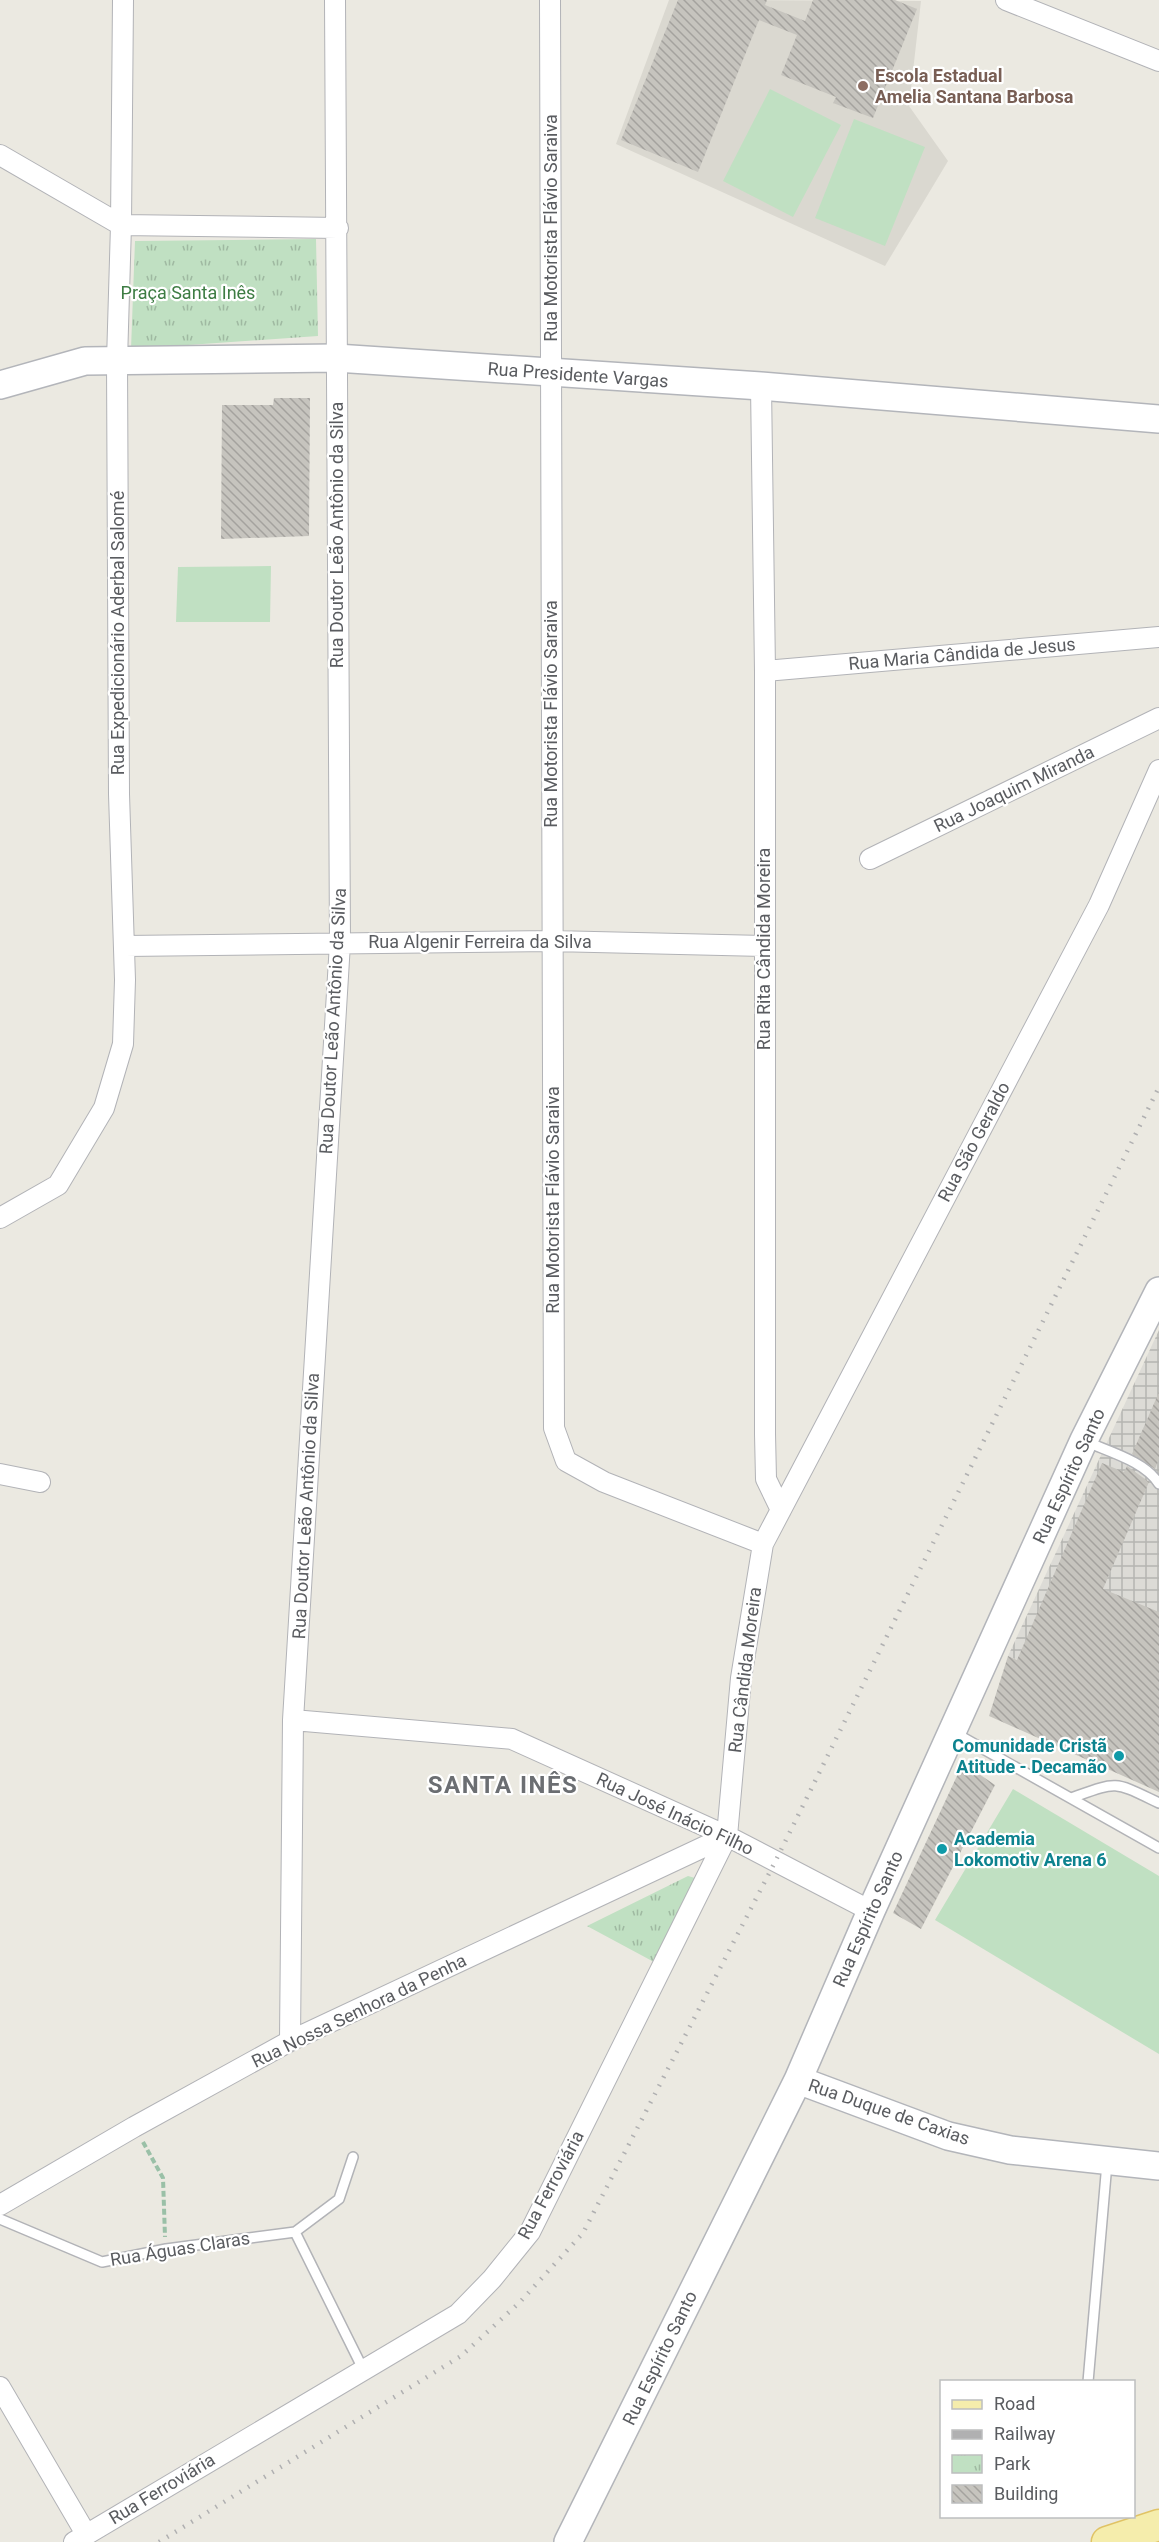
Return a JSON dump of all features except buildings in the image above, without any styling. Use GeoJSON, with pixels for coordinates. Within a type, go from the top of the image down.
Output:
{"type":"FeatureCollection","features":[{"type":"Feature","properties":{"kind":"main road"},"geometry":{"type":"LineString","coordinates":[[1107,2542],[1159,2525]]}},
{"type":"Feature","properties":{"kind":"street","name":"Rua Expedicionário Aderbal Salomé"},"geometry":{"type":"LineString","coordinates":[[0,1218],[57,1185],[104,1108],[123,1044],[125,946],[120,794],[117,361],[122,225],[123,0]]}},
{"type":"Feature","properties":{"kind":"street","name":"Rua Doutor Leão Antônio da Silva"},"geometry":{"type":"LineString","coordinates":[[290,2041],[293,1720],[340,943],[335,0]]}},
{"type":"Feature","properties":{"kind":"street","name":"Rua Motorista Flávio Saraiva"},"geometry":{"type":"LineString","coordinates":[[550,0],[554,1428],[566,1461],[604,1482],[763,1544]]}},
{"type":"Feature","properties":{"kind":"street"},"geometry":{"type":"LineString","coordinates":[[1006,0],[1159,60]]}},
{"type":"Feature","properties":{"kind":"street"},"geometry":{"type":"LineString","coordinates":[[0,155],[122,225],[338,228]]}},
{"type":"Feature","properties":{"kind":"street","name":"Rua Presidente Vargas"},"geometry":{"type":"LineString","coordinates":[[0,385],[85,361],[336,358],[761,386],[1159,419]]}},
{"type":"Feature","properties":{"kind":"street","name":"Rua Rita Cândida Moreira"},"geometry":{"type":"LineString","coordinates":[[761,386],[765,671],[765,1445],[766,1479],[781,1510]]}},
{"type":"Feature","properties":{"kind":"street","name":"Rua Maria Cândida de Jesus"},"geometry":{"type":"LineString","coordinates":[[765,671],[1159,637]]}},
{"type":"Feature","properties":{"kind":"street","name":"Rua Joaquim Miranda"},"geometry":{"type":"LineString","coordinates":[[870,859],[1159,718]]}},
{"type":"Feature","properties":{"kind":"street","name":"Rua São Geraldo"},"geometry":{"type":"LineString","coordinates":[[781,1510],[1099,905],[1159,770]]}},
{"type":"Feature","properties":{"kind":"street","name":"Rua Algenir Ferreira da Silva"},"geometry":{"type":"LineString","coordinates":[[125,946],[552,941],[764,946]]}},
{"type":"Feature","properties":{"kind":"street","name":"Rua Espírito Santo"},"geometry":{"type":"LineString","coordinates":[[568,2542],[798,2080],[871,1911],[1084,1440],[1159,1291]]}},
{"type":"Feature","properties":{"kind":"street"},"geometry":{"type":"LineString","coordinates":[[0,1474],[40,1482]]}},
{"type":"Feature","properties":{"kind":"street","name":"Rua Cândida Moreira"},"geometry":{"type":"LineString","coordinates":[[727,1836],[741,1678],[763,1544],[781,1510]]}},
{"type":"Feature","properties":{"kind":"street","name":"Rua José Inácio Filho"},"geometry":{"type":"LineString","coordinates":[[293,1720],[512,1740],[727,1836],[871,1911]]}},
{"type":"Feature","properties":{"kind":"street","name":"Rua Nossa Senhora da Penha"},"geometry":{"type":"LineString","coordinates":[[0,2205],[134,2127],[290,2041],[727,1836]]}},
{"type":"Feature","properties":{"kind":"street","name":"Rua Ferroviária"},"geometry":{"type":"LineString","coordinates":[[80,2538],[458,2314],[492,2279],[530,2232],[727,1836]]}},
{"type":"Feature","properties":{"kind":"street","name":"Rua Duque de Caxias"},"geometry":{"type":"LineString","coordinates":[[798,2080],[948,2136],[1010,2150],[1159,2166]]}},
{"type":"Feature","properties":{"kind":"street"},"geometry":{"type":"LineString","coordinates":[[0,2387],[80,2538]]}},
{"type":"Feature","properties":{"kind":"lane"},"geometry":{"type":"LineString","coordinates":[[1084,1440],[1136,1464],[1156,1479],[1159,1484]]}},
{"type":"Feature","properties":{"kind":"lane"},"geometry":{"type":"LineString","coordinates":[[952,1731],[1159,1848]]}},
{"type":"Feature","properties":{"kind":"lane"},"geometry":{"type":"LineString","coordinates":[[1071,1798],[1109,1785],[1120,1785],[1159,1803]]}},
{"type":"Feature","properties":{"kind":"lane","name":"Rua Águas Claras"},"geometry":{"type":"LineString","coordinates":[[0,2219],[102,2262],[166,2250],[295,2232],[339,2199],[353,2157]]}},
{"type":"Feature","properties":{"kind":"lane"},"geometry":{"type":"LineString","coordinates":[[1088,2380],[1107,2160]]}},
{"type":"Feature","properties":{"kind":"lane"},"geometry":{"type":"LineString","coordinates":[[295,2232],[363,2369]]}},
{"type":"Feature","properties":{"kind":"path"},"geometry":{"type":"LineString","coordinates":[[134,2127],[163,2178],[166,2250]]}},
{"type":"Feature","properties":{"kind":"shaded area"},"geometry":{"type":"Polygon","coordinates":[[[669,0],[921,1],[909,106],[948,161],[885,266],[616,144],[669,0]]]}},
{"type":"Feature","properties":{"kind":"shaded area"},"geometry":{"type":"Polygon","coordinates":[[[1159,1330],[1159,1720],[1008,1656],[1159,1330]]]}},
{"type":"Feature","properties":{"kind":"green space"},"geometry":{"type":"Polygon","coordinates":[[[770,89],[841,125],[793,217],[723,181],[770,89]]]}},
{"type":"Feature","properties":{"kind":"green space"},"geometry":{"type":"Polygon","coordinates":[[[854,119],[925,147],[885,246],[815,218],[854,119]]]}},
{"type":"Feature","properties":{"kind":"green space","name":"Praça Santa Inês"},"geometry":{"type":"Polygon","coordinates":[[[316,239],[318,336],[131,349],[135,241],[316,239]]]}},
{"type":"Feature","properties":{"kind":"green space"},"geometry":{"type":"Polygon","coordinates":[[[271,566],[270,622],[176,622],[178,567],[271,566]]]}},
{"type":"Feature","properties":{"kind":"green space"},"geometry":{"type":"Polygon","coordinates":[[[1013,1789],[1159,1876],[1159,2054],[935,1920],[1013,1789]]]}},
{"type":"Feature","properties":{"kind":"green space"},"geometry":{"type":"Polygon","coordinates":[[[688,1876],[695,1878],[654,1962],[587,1926],[688,1876]]]}},
{"type":"Feature","properties":{"kind":"railway"},"geometry":{"type":"LineString","coordinates":[[159,2542],[461,2356],[520,2302],[583,2233],[775,1862],[1159,1087]]}},
{"type":"Feature","properties":{"kind":"place","name":"Escola Estadual Amelia Santana Barbosa"},"geometry":{"type":"Point","coordinates":[863,86]}},
{"type":"Feature","properties":{"kind":"place","name":"Comunidade Cristã Atitude - Decamão"},"geometry":{"type":"Point","coordinates":[1119,1756]}},
{"type":"Feature","properties":{"kind":"place","name":"Academia Lokomotiv Arena 6"},"geometry":{"type":"Point","coordinates":[942,1849]}},
{"type":"Feature","properties":{"kind":"district","name":"SANTA INÊS"},"geometry":{"type":"Point","coordinates":[503,1785]}}]}
